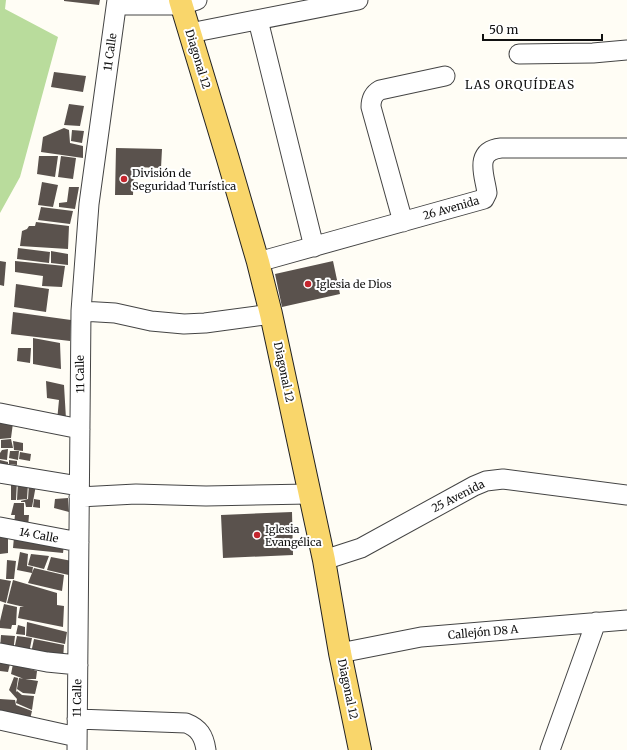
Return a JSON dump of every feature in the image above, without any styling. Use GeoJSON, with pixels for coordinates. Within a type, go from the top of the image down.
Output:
{"type":"FeatureCollection","features":[{"type":"Feature","properties":{"kind":"main road","name":"Diagonal 12"},"geometry":{"type":"LineString","coordinates":[[186,2],[190,33],[258,262],[271,314],[324,560],[340,653],[360,750]]}},
{"type":"Feature","properties":{"kind":"street"},"geometry":{"type":"LineString","coordinates":[[190,33],[358,0]]}},
{"type":"Feature","properties":{"kind":"street"},"geometry":{"type":"LineString","coordinates":[[117,2],[186,2]]}},
{"type":"Feature","properties":{"kind":"street","name":"11 Calle"},"geometry":{"type":"LineString","coordinates":[[77,735],[81,311],[89,204],[117,2]]}},
{"type":"Feature","properties":{"kind":"street"},"geometry":{"type":"LineString","coordinates":[[258,20],[314,247]]}},
{"type":"Feature","properties":{"kind":"street"},"geometry":{"type":"LineString","coordinates":[[519,54],[593,53],[627,50]]}},
{"type":"Feature","properties":{"kind":"street"},"geometry":{"type":"LineString","coordinates":[[403,222],[371,107],[371,100],[374,94],[380,90],[445,76]]}},
{"type":"Feature","properties":{"kind":"street","name":"26 Avenida"},"geometry":{"type":"LineString","coordinates":[[258,262],[484,199],[487,193],[483,174],[483,165],[487,153],[491,150],[501,148],[627,148]]}},
{"type":"Feature","properties":{"kind":"street"},"geometry":{"type":"LineString","coordinates":[[81,311],[115,314],[151,321],[184,324],[205,323],[271,314]]}},
{"type":"Feature","properties":{"kind":"street"},"geometry":{"type":"LineString","coordinates":[[0,413],[80,429]]}},
{"type":"Feature","properties":{"kind":"street"},"geometry":{"type":"LineString","coordinates":[[0,473],[79,492],[206,496],[309,494]]}},
{"type":"Feature","properties":{"kind":"street","name":"25 Avenida"},"geometry":{"type":"LineString","coordinates":[[324,560],[361,548],[474,486],[486,481],[503,479],[627,495]]}},
{"type":"Feature","properties":{"kind":"street","name":"14 Calle"},"geometry":{"type":"LineString","coordinates":[[0,527],[78,542]]}},
{"type":"Feature","properties":{"kind":"street","name":"Callejón D8 A"},"geometry":{"type":"LineString","coordinates":[[340,653],[421,637],[627,620]]}},
{"type":"Feature","properties":{"kind":"street"},"geometry":{"type":"LineString","coordinates":[[550,750],[596,622]]}},
{"type":"Feature","properties":{"kind":"street"},"geometry":{"type":"LineString","coordinates":[[0,653],[47,662],[78,665]]}},
{"type":"Feature","properties":{"kind":"street"},"geometry":{"type":"LineString","coordinates":[[0,720],[77,735],[186,723],[198,729],[202,736],[206,750]]}},
{"type":"Feature","properties":{"kind":"green space"},"geometry":{"type":"Polygon","coordinates":[[[0,0],[6,0],[5,9],[58,37],[20,177],[0,213],[0,0]]]}},
{"type":"Feature","properties":{"kind":"building"},"geometry":{"type":"Polygon","coordinates":[[[64,0],[100,0],[99,5],[64,0]]]}},
{"type":"Feature","properties":{"kind":"building"},"geometry":{"type":"Polygon","coordinates":[[[54,72],[86,76],[83,92],[51,87],[54,72]]]}},
{"type":"Feature","properties":{"kind":"building"},"geometry":{"type":"Polygon","coordinates":[[[69,104],[84,106],[80,126],[64,125],[69,104]]]}},
{"type":"Feature","properties":{"kind":"building"},"geometry":{"type":"Polygon","coordinates":[[[64,128],[69,130],[70,143],[83,146],[83,158],[41,152],[43,137],[64,128]]]}},
{"type":"Feature","properties":{"kind":"building"},"geometry":{"type":"Polygon","coordinates":[[[72,130],[84,131],[82,143],[71,141],[72,130]]]}},
{"type":"Feature","properties":{"kind":"building"},"geometry":{"type":"Polygon","coordinates":[[[116,148],[162,149],[161,168],[134,167],[133,195],[115,195],[116,148]]]}},
{"type":"Feature","properties":{"kind":"building"},"geometry":{"type":"Polygon","coordinates":[[[39,156],[58,156],[55,177],[37,174],[39,156]]]}},
{"type":"Feature","properties":{"kind":"building"},"geometry":{"type":"Polygon","coordinates":[[[61,156],[76,158],[73,179],[58,177],[61,156]]]}},
{"type":"Feature","properties":{"kind":"building"},"geometry":{"type":"Polygon","coordinates":[[[42,182],[58,185],[53,207],[38,205],[42,182]]]}},
{"type":"Feature","properties":{"kind":"building"},"geometry":{"type":"Polygon","coordinates":[[[69,187],[79,187],[75,209],[59,207],[59,203],[67,202],[69,187]]]}},
{"type":"Feature","properties":{"kind":"building"},"geometry":{"type":"Polygon","coordinates":[[[41,207],[73,211],[70,224],[38,220],[41,207]]]}},
{"type":"Feature","properties":{"kind":"building"},"geometry":{"type":"Polygon","coordinates":[[[36,222],[69,226],[68,249],[20,246],[22,231],[27,229],[29,226],[35,226],[36,222]]]}},
{"type":"Feature","properties":{"kind":"building"},"geometry":{"type":"Polygon","coordinates":[[[18,248],[50,252],[49,263],[17,259],[18,248]]]}},
{"type":"Feature","properties":{"kind":"building"},"geometry":{"type":"Polygon","coordinates":[[[51,251],[68,254],[68,265],[51,263],[51,251]]]}},
{"type":"Feature","properties":{"kind":"building"},"geometry":{"type":"Polygon","coordinates":[[[0,261],[6,262],[4,286],[0,285],[0,261]]]}},
{"type":"Feature","properties":{"kind":"building"},"geometry":{"type":"Polygon","coordinates":[[[15,261],[65,266],[62,287],[42,286],[43,276],[15,272],[15,261]]]}},
{"type":"Feature","properties":{"kind":"building","name":"Iglesia de Dios"},"geometry":{"type":"Polygon","coordinates":[[[333,261],[340,294],[282,307],[275,274],[333,261]]]}},
{"type":"Feature","properties":{"kind":"building"},"geometry":{"type":"Polygon","coordinates":[[[16,284],[49,289],[46,312],[14,307],[16,284]]]}},
{"type":"Feature","properties":{"kind":"building"},"geometry":{"type":"Polygon","coordinates":[[[13,312],[71,320],[70,341],[11,334],[13,312]]]}},
{"type":"Feature","properties":{"kind":"building"},"geometry":{"type":"Polygon","coordinates":[[[33,338],[60,343],[61,369],[33,364],[33,338]]]}},
{"type":"Feature","properties":{"kind":"building"},"geometry":{"type":"Polygon","coordinates":[[[18,348],[31,348],[30,363],[17,361],[18,348]]]}},
{"type":"Feature","properties":{"kind":"building"},"geometry":{"type":"Polygon","coordinates":[[[46,381],[64,385],[66,419],[57,421],[59,400],[47,398],[46,381]]]}},
{"type":"Feature","properties":{"kind":"building"},"geometry":{"type":"Polygon","coordinates":[[[0,421],[13,423],[11,438],[0,439],[0,421]]]}},
{"type":"Feature","properties":{"kind":"building"},"geometry":{"type":"Polygon","coordinates":[[[11,439],[13,448],[1,448],[1,440],[11,439]]]}},
{"type":"Feature","properties":{"kind":"building"},"geometry":{"type":"Polygon","coordinates":[[[13,441],[23,443],[23,451],[14,450],[13,441]]]}},
{"type":"Feature","properties":{"kind":"building"},"geometry":{"type":"Polygon","coordinates":[[[8,449],[7,460],[0,459],[0,453],[2,450],[8,449]]]}},
{"type":"Feature","properties":{"kind":"building"},"geometry":{"type":"Polygon","coordinates":[[[10,451],[19,451],[18,460],[9,458],[10,451]]]}},
{"type":"Feature","properties":{"kind":"building"},"geometry":{"type":"Polygon","coordinates":[[[20,452],[31,454],[30,461],[19,459],[20,452]]]}},
{"type":"Feature","properties":{"kind":"building"},"geometry":{"type":"Polygon","coordinates":[[[0,460],[8,462],[8,472],[0,470],[0,460]]]}},
{"type":"Feature","properties":{"kind":"building"},"geometry":{"type":"Polygon","coordinates":[[[9,460],[17,461],[17,465],[9,464],[9,460]]]}},
{"type":"Feature","properties":{"kind":"building"},"geometry":{"type":"Polygon","coordinates":[[[11,479],[17,480],[16,500],[11,500],[11,479]]]}},
{"type":"Feature","properties":{"kind":"building"},"geometry":{"type":"Polygon","coordinates":[[[18,481],[28,483],[27,499],[17,500],[18,481]]]}},
{"type":"Feature","properties":{"kind":"building"},"geometry":{"type":"Polygon","coordinates":[[[29,484],[36,485],[32,507],[26,507],[25,502],[21,501],[28,499],[29,484]]]}},
{"type":"Feature","properties":{"kind":"building"},"geometry":{"type":"Polygon","coordinates":[[[68,498],[69,512],[54,508],[55,499],[68,498]]]}},
{"type":"Feature","properties":{"kind":"building"},"geometry":{"type":"Polygon","coordinates":[[[34,499],[40,500],[40,508],[33,507],[34,499]]]}},
{"type":"Feature","properties":{"kind":"building"},"geometry":{"type":"Polygon","coordinates":[[[14,503],[24,503],[24,515],[29,515],[28,527],[14,524],[15,515],[11,515],[14,503]]]}},
{"type":"Feature","properties":{"kind":"building","name":"Iglesia Evangélica"},"geometry":{"type":"Polygon","coordinates":[[[292,512],[293,555],[223,558],[221,515],[292,512]]]}},
{"type":"Feature","properties":{"kind":"building"},"geometry":{"type":"Polygon","coordinates":[[[0,535],[8,535],[8,553],[0,554],[0,535]]]}},
{"type":"Feature","properties":{"kind":"building"},"geometry":{"type":"Polygon","coordinates":[[[14,537],[64,545],[63,553],[13,548],[14,537]]]}},
{"type":"Feature","properties":{"kind":"building"},"geometry":{"type":"Polygon","coordinates":[[[20,552],[28,554],[27,566],[33,567],[32,573],[17,570],[20,552]]]}},
{"type":"Feature","properties":{"kind":"building"},"geometry":{"type":"Polygon","coordinates":[[[31,554],[49,556],[44,569],[28,565],[31,554]]]}},
{"type":"Feature","properties":{"kind":"building"},"geometry":{"type":"Polygon","coordinates":[[[51,557],[72,561],[73,576],[47,570],[51,557]]]}},
{"type":"Feature","properties":{"kind":"building"},"geometry":{"type":"Polygon","coordinates":[[[7,560],[16,561],[14,579],[6,579],[7,560]]]}},
{"type":"Feature","properties":{"kind":"building"},"geometry":{"type":"Polygon","coordinates":[[[34,568],[64,575],[62,591],[28,583],[34,568]]]}},
{"type":"Feature","properties":{"kind":"building"},"geometry":{"type":"Polygon","coordinates":[[[0,579],[11,581],[6,603],[0,601],[0,579]]]}},
{"type":"Feature","properties":{"kind":"building"},"geometry":{"type":"Polygon","coordinates":[[[13,580],[57,593],[57,605],[64,606],[63,627],[18,618],[20,607],[24,607],[7,603],[13,580]]]}},
{"type":"Feature","properties":{"kind":"building"},"geometry":{"type":"Polygon","coordinates":[[[4,604],[17,607],[16,625],[12,625],[11,629],[0,628],[4,604]]]}},
{"type":"Feature","properties":{"kind":"building"},"geometry":{"type":"Polygon","coordinates":[[[27,622],[67,632],[65,644],[26,636],[27,622]]]}},
{"type":"Feature","properties":{"kind":"building"},"geometry":{"type":"Polygon","coordinates":[[[18,625],[25,627],[25,635],[16,634],[18,625]]]}},
{"type":"Feature","properties":{"kind":"building"},"geometry":{"type":"Polygon","coordinates":[[[1,635],[15,636],[13,652],[0,649],[1,635]]]}},
{"type":"Feature","properties":{"kind":"building"},"geometry":{"type":"Polygon","coordinates":[[[17,636],[32,638],[29,653],[14,650],[17,636]]]}},
{"type":"Feature","properties":{"kind":"building"},"geometry":{"type":"Polygon","coordinates":[[[34,639],[64,645],[63,659],[31,653],[34,639]]]}},
{"type":"Feature","properties":{"kind":"building"},"geometry":{"type":"Polygon","coordinates":[[[0,663],[10,664],[8,672],[0,671],[0,663]]]}},
{"type":"Feature","properties":{"kind":"building"},"geometry":{"type":"Polygon","coordinates":[[[13,664],[37,671],[36,679],[24,679],[11,674],[13,664]]]}},
{"type":"Feature","properties":{"kind":"building"},"geometry":{"type":"Polygon","coordinates":[[[14,677],[18,678],[16,692],[17,691],[22,695],[34,696],[32,710],[16,703],[17,699],[9,690],[14,677]]]}},
{"type":"Feature","properties":{"kind":"building"},"geometry":{"type":"Polygon","coordinates":[[[19,678],[38,681],[35,694],[23,693],[17,689],[19,678]]]}},
{"type":"Feature","properties":{"kind":"building"},"geometry":{"type":"Polygon","coordinates":[[[0,699],[15,700],[16,705],[32,711],[29,723],[0,716],[0,699]]]}},
{"type":"Feature","properties":{"kind":"place","name":"División de Seguridad Turística"},"geometry":{"type":"Point","coordinates":[124,179]}},
{"type":"Feature","properties":{"kind":"place","name":"Iglesia de Dios"},"geometry":{"type":"Point","coordinates":[308,284]}},
{"type":"Feature","properties":{"kind":"place","name":"Iglesia Evangélica"},"geometry":{"type":"Point","coordinates":[257,535]}},
{"type":"Feature","properties":{"kind":"district","name":"LAS ORQUÍDEAS"},"geometry":{"type":"Point","coordinates":[520,84]}}]}
